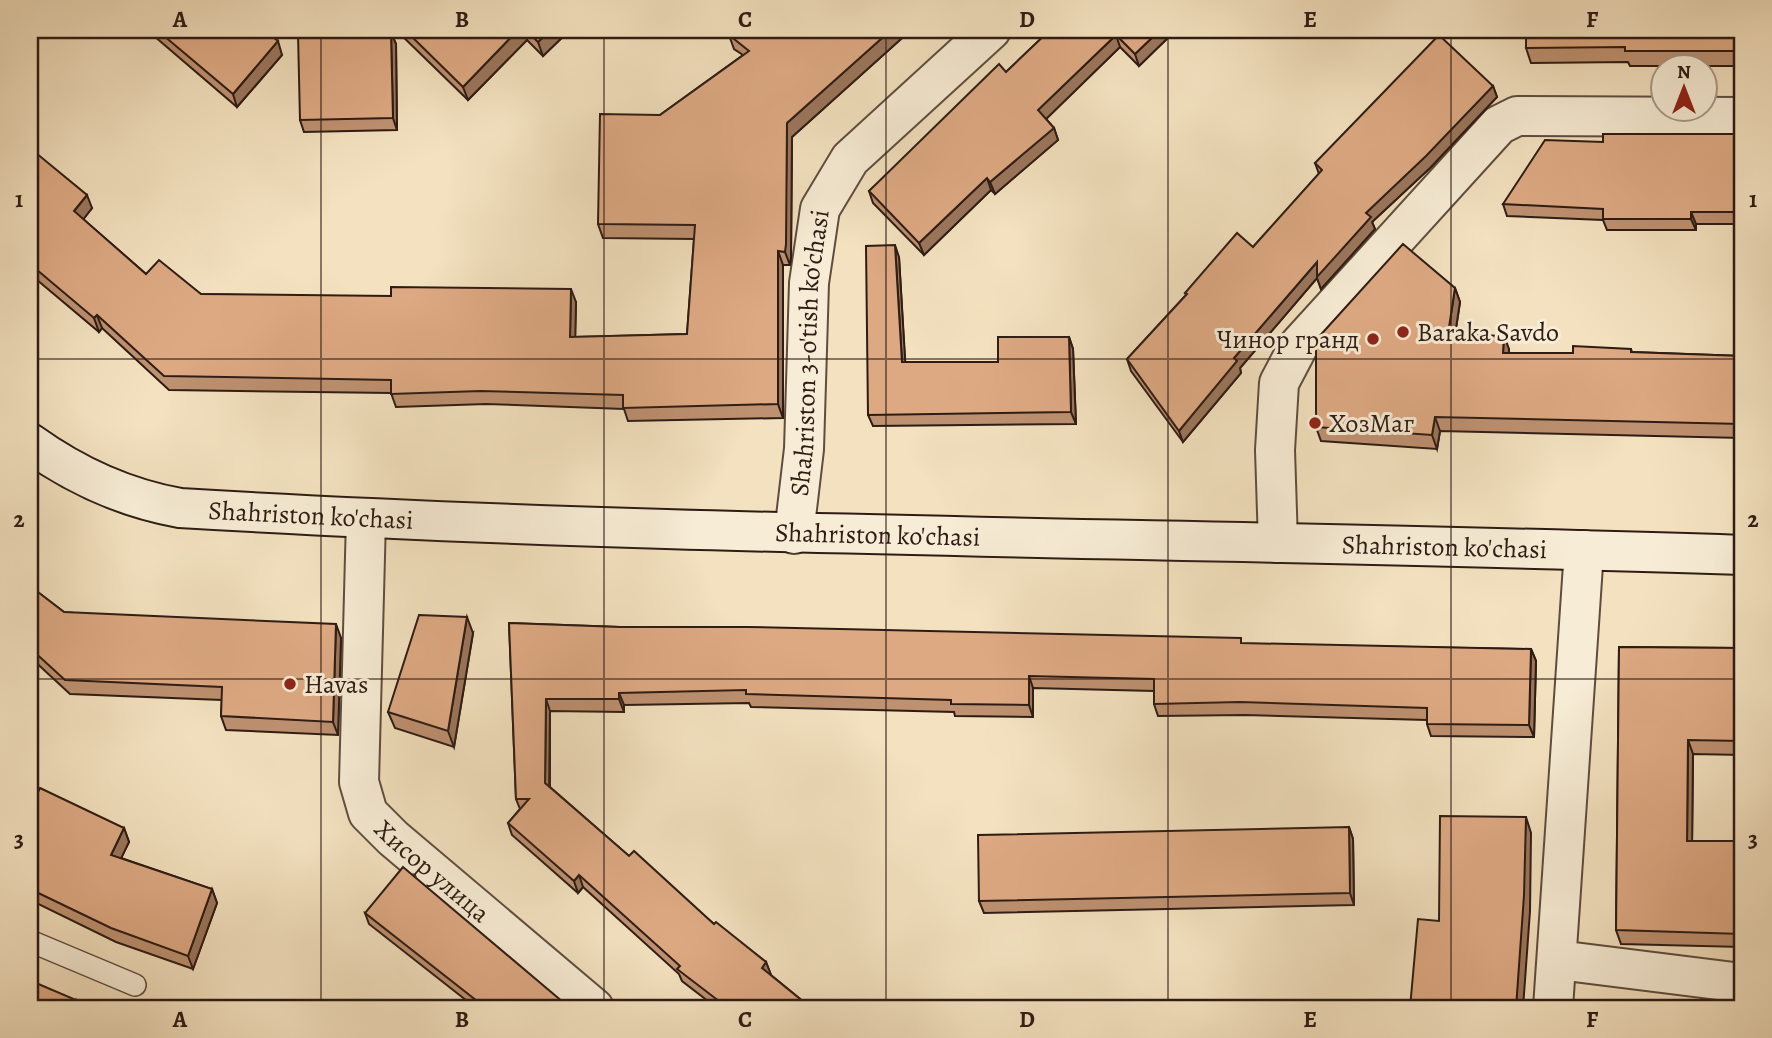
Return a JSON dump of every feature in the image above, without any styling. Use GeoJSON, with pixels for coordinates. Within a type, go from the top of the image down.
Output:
{"type":"FeatureCollection","features":[{"type":"Feature","properties":{"kind":"street","name":"Shahriston 3-o'tish ko'chasi"},"geometry":{"type":"LineString","coordinates":[[794,534],[804,449],[809,283],[820,209],[850,159],[991,30]]}},
{"type":"Feature","properties":{"kind":"street"},"geometry":{"type":"LineString","coordinates":[[1278,543],[1275,450],[1279,383],[1299,345],[1499,125],[1517,116],[1742,117]]}},
{"type":"Feature","properties":{"kind":"street","name":"Shahriston ko'chasi"},"geometry":{"type":"LineString","coordinates":[[30,443],[83,476],[152,503],[180,508],[366,519],[794,534],[1742,555]]}},
{"type":"Feature","properties":{"kind":"street","name":"Хисор улица"},"geometry":{"type":"LineString","coordinates":[[366,519],[359,782],[368,813],[393,838],[594,1008]]}},
{"type":"Feature","properties":{"kind":"street"},"geometry":{"type":"LineString","coordinates":[[1553,1008],[1584,550]]}},
{"type":"Feature","properties":{"kind":"street"},"geometry":{"type":"LineString","coordinates":[[1558,960],[1742,983]]}},
{"type":"Feature","properties":{"kind":"lane"},"geometry":{"type":"LineString","coordinates":[[30,941],[135,985]]}},
{"type":"Feature","properties":{"kind":"building"},"geometry":{"type":"Polygon","coordinates":[[[157,30],[264,30],[278,41],[233,94],[157,30]]]}},
{"type":"Feature","properties":{"kind":"building"},"geometry":{"type":"Polygon","coordinates":[[[405,30],[518,30],[463,87],[405,30]]]}},
{"type":"Feature","properties":{"kind":"building"},"geometry":{"type":"Polygon","coordinates":[[[526,30],[551,30],[538,42],[526,30]]]}},
{"type":"Feature","properties":{"kind":"building"},"geometry":{"type":"Polygon","coordinates":[[[735,30],[891,30],[787,123],[786,244],[785,252],[778,251],[778,404],[623,408],[623,395],[481,391],[391,394],[391,380],[164,376],[97,315],[94,318],[30,264],[30,148],[87,195],[74,211],[146,274],[159,260],[201,294],[391,296],[391,287],[571,289],[570,337],[687,334],[695,225],[598,224],[600,114],[660,115],[749,51],[729,35],[735,30]]]}},
{"type":"Feature","properties":{"kind":"building"},"geometry":{"type":"Polygon","coordinates":[[[1050,30],[1160,30],[1135,54],[1116,35],[1038,110],[1054,128],[990,182],[987,178],[919,243],[869,191],[999,64],[1006,72],[1050,30]]]}},
{"type":"Feature","properties":{"kind":"building"},"geometry":{"type":"Polygon","coordinates":[[[1526,30],[1742,30],[1742,51],[1625,51],[1625,47],[1526,48],[1526,30]]]}},
{"type":"Feature","properties":{"kind":"building"},"geometry":{"type":"Polygon","coordinates":[[[391,33],[393,118],[300,120],[298,34],[391,33]]]}},
{"type":"Feature","properties":{"kind":"building"},"geometry":{"type":"Polygon","coordinates":[[[1439,35],[1493,86],[1426,156],[1366,213],[1371,217],[1317,277],[1317,262],[1234,358],[1237,361],[1179,431],[1127,359],[1187,294],[1185,293],[1237,233],[1253,247],[1322,170],[1315,163],[1439,35]]]}},
{"type":"Feature","properties":{"kind":"building"},"geometry":{"type":"Polygon","coordinates":[[[1603,134],[1742,134],[1742,212],[1691,212],[1691,219],[1603,219],[1603,209],[1503,204],[1545,140],[1603,142],[1603,134]]]}},
{"type":"Feature","properties":{"kind":"building"},"geometry":{"type":"Polygon","coordinates":[[[1403,244],[1455,288],[1448,334],[1504,336],[1503,353],[1573,353],[1573,346],[1631,349],[1631,352],[1742,356],[1742,424],[1435,417],[1432,435],[1316,427],[1316,340],[1403,244]]]}},
{"type":"Feature","properties":{"kind":"building"},"geometry":{"type":"Polygon","coordinates":[[[895,245],[902,362],[998,362],[998,337],[1069,337],[1071,412],[868,415],[866,246],[895,245]]]}},
{"type":"Feature","properties":{"kind":"building"},"geometry":{"type":"Polygon","coordinates":[[[30,586],[64,612],[336,624],[333,722],[221,716],[222,687],[65,680],[30,648],[30,586]]]}},
{"type":"Feature","properties":{"kind":"building"},"geometry":{"type":"Polygon","coordinates":[[[419,615],[467,617],[448,731],[388,712],[419,615]]]}},
{"type":"Feature","properties":{"kind":"building"},"geometry":{"type":"Polygon","coordinates":[[[509,623],[1241,638],[1241,643],[1531,649],[1529,725],[1427,724],[1427,708],[1240,702],[1154,704],[1154,679],[1029,676],[1029,705],[746,694],[746,690],[619,693],[619,699],[546,699],[545,783],[629,856],[634,851],[714,924],[716,922],[766,962],[762,968],[814,1008],[728,1008],[677,969],[680,966],[579,875],[574,881],[508,823],[529,799],[516,799],[509,623]]]}},
{"type":"Feature","properties":{"kind":"building"},"geometry":{"type":"Polygon","coordinates":[[[1619,647],[1742,648],[1742,741],[1688,740],[1687,841],[1735,841],[1734,853],[1742,854],[1742,934],[1616,930],[1619,647]]]}},
{"type":"Feature","properties":{"kind":"building"},"geometry":{"type":"Polygon","coordinates":[[[40,788],[124,828],[111,855],[212,889],[188,956],[111,928],[30,889],[30,808],[40,788]]]}},
{"type":"Feature","properties":{"kind":"building"},"geometry":{"type":"Polygon","coordinates":[[[1440,816],[1526,817],[1516,1008],[1410,1008],[1418,919],[1439,921],[1440,816]]]}},
{"type":"Feature","properties":{"kind":"building"},"geometry":{"type":"Polygon","coordinates":[[[1349,827],[1350,893],[979,901],[978,835],[1349,827]]]}},
{"type":"Feature","properties":{"kind":"building"},"geometry":{"type":"Polygon","coordinates":[[[403,867],[570,1008],[486,1008],[365,913],[403,867]]]}},
{"type":"Feature","properties":{"kind":"building"},"geometry":{"type":"Polygon","coordinates":[[[36,983],[76,1000],[73,1008],[30,1008],[30,998],[36,983]]]}},
{"type":"Feature","properties":{"kind":"building"},"geometry":{"type":"Polygon","coordinates":[[[1612,1002],[1670,1008],[1611,1008],[1612,1002]]]}},
{"type":"Feature","properties":{"kind":"place","name":"Baraka Savdo"},"geometry":{"type":"Point","coordinates":[1403,332]}},
{"type":"Feature","properties":{"kind":"place","name":"Чинор гранд"},"geometry":{"type":"Point","coordinates":[1373,339]}},
{"type":"Feature","properties":{"kind":"place","name":"ХозМаг"},"geometry":{"type":"Point","coordinates":[1315,423]}},
{"type":"Feature","properties":{"kind":"place","name":"Havas"},"geometry":{"type":"Point","coordinates":[290,684]}}]}
